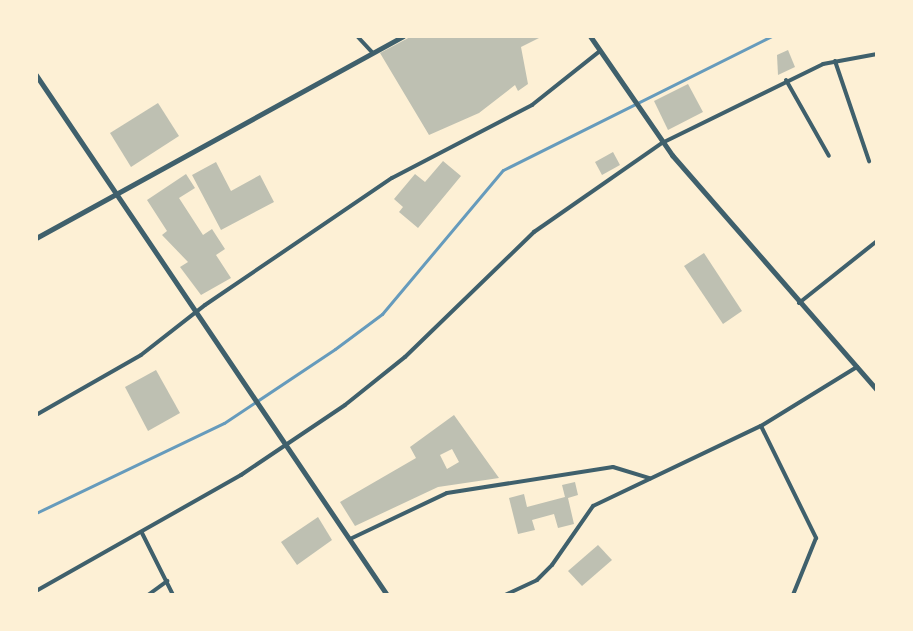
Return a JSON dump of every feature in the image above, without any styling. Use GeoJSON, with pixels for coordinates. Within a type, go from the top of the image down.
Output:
{"type":"FeatureCollection","features":[{"type":"Feature","properties":{"kind":"street"},"geometry":{"type":"LineString","coordinates":[[357,36],[373,53]]}},
{"type":"Feature","properties":{"kind":"street"},"geometry":{"type":"LineString","coordinates":[[36,238],[403,36]]}},
{"type":"Feature","properties":{"kind":"street"},"geometry":{"type":"LineString","coordinates":[[590,36],[662,143],[877,390]]}},
{"type":"Feature","properties":{"kind":"street"},"geometry":{"type":"LineString","coordinates":[[36,415],[141,355],[197,310],[392,178],[532,105],[600,51]]}},
{"type":"Feature","properties":{"kind":"street"},"geometry":{"type":"LineString","coordinates":[[36,591],[142,533],[288,445],[405,357],[571,202],[662,143],[786,80],[835,61],[877,54]]}},
{"type":"Feature","properties":{"kind":"street"},"geometry":{"type":"LineString","coordinates":[[835,61],[869,161]]}},
{"type":"Feature","properties":{"kind":"street"},"geometry":{"type":"LineString","coordinates":[[36,75],[268,414],[387,595]]}},
{"type":"Feature","properties":{"kind":"street"},"geometry":{"type":"LineString","coordinates":[[786,80],[829,156]]}},
{"type":"Feature","properties":{"kind":"street"},"geometry":{"type":"LineString","coordinates":[[799,303],[877,241]]}},
{"type":"Feature","properties":{"kind":"street"},"geometry":{"type":"LineString","coordinates":[[505,595],[537,580],[552,565],[593,506],[761,426],[857,367]]}},
{"type":"Feature","properties":{"kind":"street"},"geometry":{"type":"LineString","coordinates":[[761,426],[816,538],[793,595]]}},
{"type":"Feature","properties":{"kind":"street"},"geometry":{"type":"LineString","coordinates":[[350,539],[447,493],[613,467],[650,478]]}},
{"type":"Feature","properties":{"kind":"street"},"geometry":{"type":"LineString","coordinates":[[142,533],[173,595]]}},
{"type":"Feature","properties":{"kind":"street"},"geometry":{"type":"LineString","coordinates":[[148,595],[167,581]]}},
{"type":"Feature","properties":{"kind":"building"},"geometry":{"type":"Polygon","coordinates":[[[412,36],[543,36],[521,47],[528,84],[518,91],[515,85],[479,113],[429,135],[380,53],[412,36]]]}},
{"type":"Feature","properties":{"kind":"building"},"geometry":{"type":"Polygon","coordinates":[[[788,50],[795,67],[778,75],[777,55],[788,50]]]}},
{"type":"Feature","properties":{"kind":"building"},"geometry":{"type":"Polygon","coordinates":[[[688,84],[703,112],[668,130],[654,101],[688,84]]]}},
{"type":"Feature","properties":{"kind":"building"},"geometry":{"type":"Polygon","coordinates":[[[158,103],[179,136],[131,167],[110,133],[158,103]]]}},
{"type":"Feature","properties":{"kind":"building"},"geometry":{"type":"Polygon","coordinates":[[[613,152],[620,165],[602,175],[595,162],[613,152]]]}},
{"type":"Feature","properties":{"kind":"building"},"geometry":{"type":"Polygon","coordinates":[[[443,161],[461,176],[418,228],[399,212],[403,207],[394,199],[415,174],[425,182],[443,161]]]}},
{"type":"Feature","properties":{"kind":"building"},"geometry":{"type":"Polygon","coordinates":[[[216,162],[231,191],[260,175],[274,202],[221,230],[192,175],[216,162]]]}},
{"type":"Feature","properties":{"kind":"building"},"geometry":{"type":"Polygon","coordinates":[[[186,174],[195,188],[179,198],[203,235],[212,229],[225,249],[216,255],[231,278],[201,295],[180,267],[188,262],[162,235],[167,231],[147,200],[186,174]]]}},
{"type":"Feature","properties":{"kind":"building"},"geometry":{"type":"Polygon","coordinates":[[[704,253],[742,311],[723,324],[684,266],[704,253]]]}},
{"type":"Feature","properties":{"kind":"building"},"geometry":{"type":"Polygon","coordinates":[[[156,370],[180,413],[148,431],[125,387],[156,370]]]}},
{"type":"Feature","properties":{"kind":"building"},"geometry":{"type":"Polygon","coordinates":[[[454,415],[499,478],[438,487],[355,526],[340,502],[416,458],[410,447],[454,415]],[[452,449],[440,455],[447,469],[459,462],[452,449]]]}},
{"type":"Feature","properties":{"kind":"building"},"geometry":{"type":"Polygon","coordinates":[[[575,482],[578,495],[568,498],[574,524],[558,528],[554,514],[532,520],[535,530],[518,534],[509,498],[524,494],[527,507],[565,497],[562,485],[575,482]]]}},
{"type":"Feature","properties":{"kind":"building"},"geometry":{"type":"Polygon","coordinates":[[[318,517],[332,540],[297,565],[281,542],[318,517]]]}},
{"type":"Feature","properties":{"kind":"building"},"geometry":{"type":"Polygon","coordinates":[[[598,545],[612,560],[582,586],[568,571],[598,545]]]}},
{"type":"Feature","properties":{"kind":"waterway"},"geometry":{"type":"LineString","coordinates":[[36,513],[224,423],[335,349],[382,314],[503,170],[772,36]]}}]}
